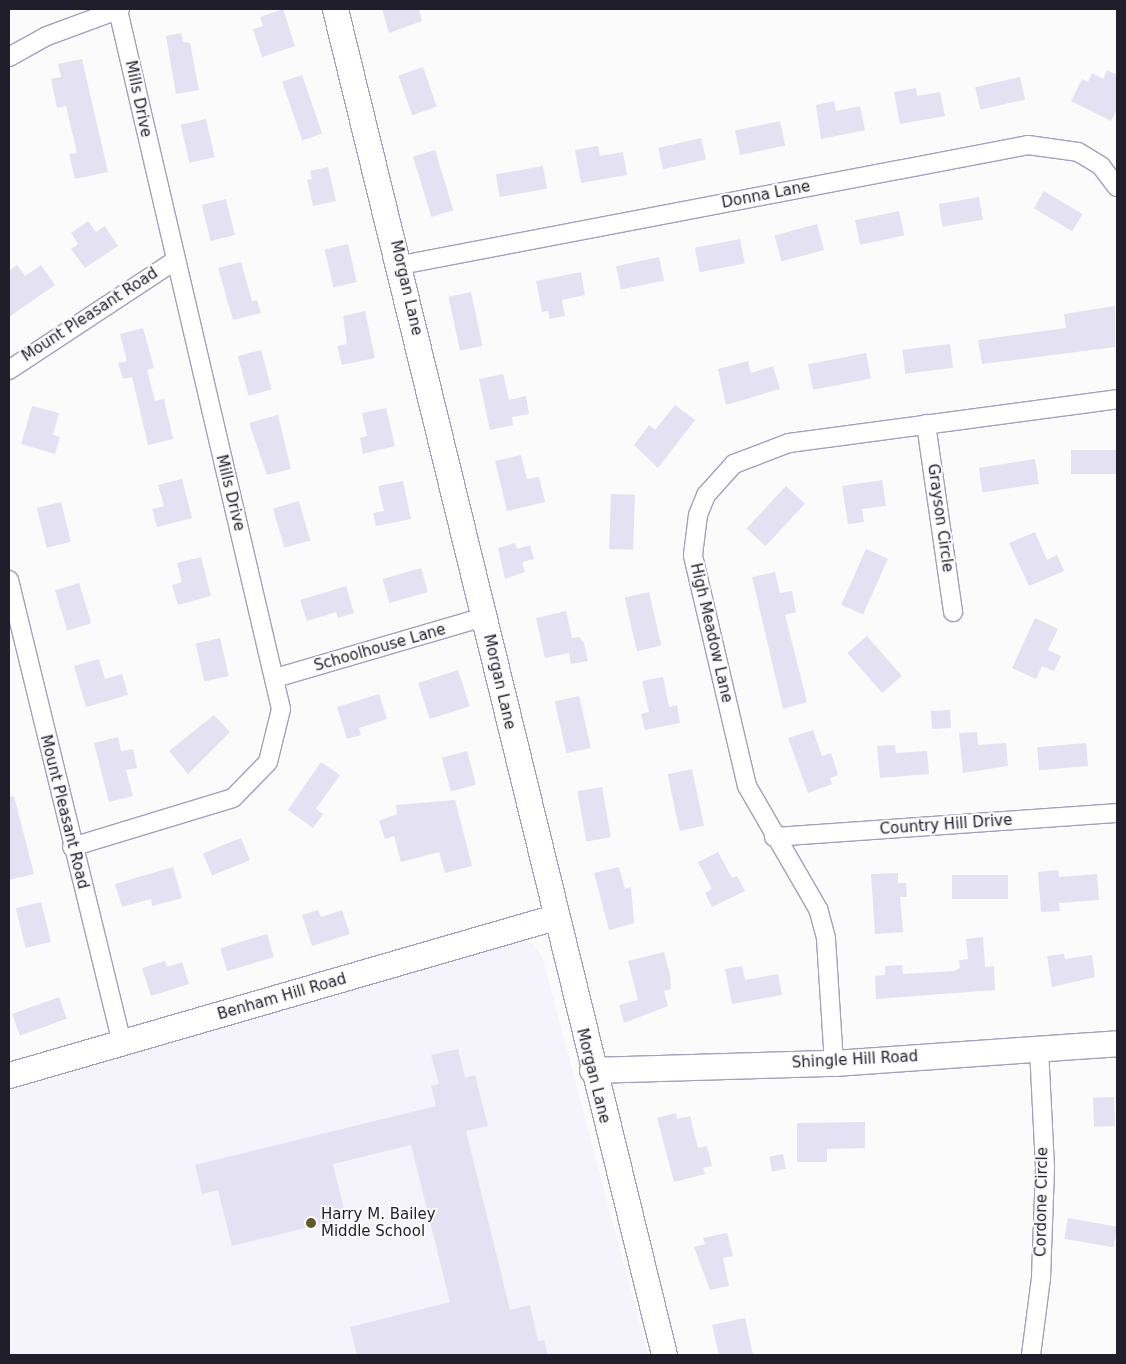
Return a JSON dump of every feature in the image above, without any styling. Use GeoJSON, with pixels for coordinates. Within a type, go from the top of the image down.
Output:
{"type":"FeatureCollection","features":[{"type":"Feature","properties":{"kind":"street"},"geometry":{"type":"LineString","coordinates":[[9,57],[47,36],[119,9]]}},
{"type":"Feature","properties":{"kind":"street","name":"Mills Drive"},"geometry":{"type":"LineString","coordinates":[[72,847],[217,806],[247,788],[275,746],[281,709],[173,262],[119,9]]}},
{"type":"Feature","properties":{"kind":"street","name":"Morgan Lane"},"geometry":{"type":"LineString","coordinates":[[335,9],[401,265],[555,917],[664,1355]]}},
{"type":"Feature","properties":{"kind":"street","name":"Donna Lane"},"geometry":{"type":"LineString","coordinates":[[401,265],[1028,145],[1078,152],[1101,166],[1117,187]]}},
{"type":"Feature","properties":{"kind":"street","name":"Mount Pleasant Road"},"geometry":{"type":"LineString","coordinates":[[9,370],[173,262]]}},
{"type":"Feature","properties":{"kind":"street","name":"High Meadow Lane"},"geometry":{"type":"LineString","coordinates":[[834,1063],[826,938],[818,909],[774,836],[745,777],[693,554],[698,515],[719,478],[753,454],[789,443],[1117,399]]}},
{"type":"Feature","properties":{"kind":"street","name":"Grayson Circle"},"geometry":{"type":"LineString","coordinates":[[926,424],[953,612]]}},
{"type":"Feature","properties":{"kind":"street","name":"Mount Pleasant Road"},"geometry":{"type":"LineString","coordinates":[[9,580],[72,847],[122,1044]]}},
{"type":"Feature","properties":{"kind":"street","name":"Schoolhouse Lane"},"geometry":{"type":"LineString","coordinates":[[275,678],[484,617]]}},
{"type":"Feature","properties":{"kind":"street","name":"Country Hill Drive"},"geometry":{"type":"LineString","coordinates":[[774,836],[1117,814]]}},
{"type":"Feature","properties":{"kind":"street","name":"Benham Hill Road"},"geometry":{"type":"LineString","coordinates":[[9,1075],[122,1044],[555,917]]}},
{"type":"Feature","properties":{"kind":"street","name":"Shingle Hill Road"},"geometry":{"type":"LineString","coordinates":[[592,1070],[834,1063],[1117,1043]]}},
{"type":"Feature","properties":{"kind":"street","name":"Cordone Circle"},"geometry":{"type":"LineString","coordinates":[[1031,1355],[1041,1278],[1045,1167],[1039,1048]]}},
{"type":"Feature","properties":{"kind":"shaded area","name":"Harry M. Bailey Middle School"},"geometry":{"type":"Polygon","coordinates":[[[517,940],[532,943],[542,956],[648,1355],[9,1355],[9,1091],[517,940]]]}},
{"type":"Feature","properties":{"kind":"building"},"geometry":{"type":"Polygon","coordinates":[[[283,9],[295,46],[262,57],[253,29],[263,26],[260,17],[283,9]]]}},
{"type":"Feature","properties":{"kind":"building"},"geometry":{"type":"Polygon","coordinates":[[[382,9],[419,9],[422,21],[389,33],[382,9]]]}},
{"type":"Feature","properties":{"kind":"building"},"geometry":{"type":"Polygon","coordinates":[[[181,33],[183,42],[190,43],[199,90],[176,94],[166,36],[181,33]]]}},
{"type":"Feature","properties":{"kind":"building"},"geometry":{"type":"Polygon","coordinates":[[[82,59],[108,172],[75,179],[69,154],[77,153],[66,106],[57,108],[51,79],[61,77],[58,64],[82,59]]]}},
{"type":"Feature","properties":{"kind":"building"},"geometry":{"type":"Polygon","coordinates":[[[423,67],[437,107],[412,115],[398,75],[423,67]]]}},
{"type":"Feature","properties":{"kind":"building"},"geometry":{"type":"Polygon","coordinates":[[[1107,70],[1117,75],[1117,110],[1111,121],[1071,101],[1082,79],[1088,82],[1092,73],[1103,79],[1107,70]]]}},
{"type":"Feature","properties":{"kind":"building"},"geometry":{"type":"Polygon","coordinates":[[[302,75],[322,134],[302,140],[282,82],[302,75]]]}},
{"type":"Feature","properties":{"kind":"building"},"geometry":{"type":"Polygon","coordinates":[[[1020,77],[1025,99],[980,110],[975,87],[1020,77]]]}},
{"type":"Feature","properties":{"kind":"building"},"geometry":{"type":"Polygon","coordinates":[[[916,88],[917,96],[940,92],[945,116],[900,124],[894,92],[916,88]]]}},
{"type":"Feature","properties":{"kind":"building"},"geometry":{"type":"Polygon","coordinates":[[[834,101],[836,111],[860,106],[865,130],[821,139],[816,105],[834,101]]]}},
{"type":"Feature","properties":{"kind":"building"},"geometry":{"type":"Polygon","coordinates":[[[206,119],[215,157],[189,163],[181,125],[206,119]]]}},
{"type":"Feature","properties":{"kind":"building"},"geometry":{"type":"Polygon","coordinates":[[[780,121],[785,145],[740,155],[735,131],[780,121]]]}},
{"type":"Feature","properties":{"kind":"building"},"geometry":{"type":"Polygon","coordinates":[[[701,138],[706,159],[663,169],[658,148],[701,138]]]}},
{"type":"Feature","properties":{"kind":"building"},"geometry":{"type":"Polygon","coordinates":[[[598,146],[600,156],[623,152],[627,175],[581,183],[575,150],[598,146]]]}},
{"type":"Feature","properties":{"kind":"building"},"geometry":{"type":"Polygon","coordinates":[[[435,150],[453,210],[431,217],[413,157],[435,150]]]}},
{"type":"Feature","properties":{"kind":"building"},"geometry":{"type":"Polygon","coordinates":[[[543,166],[547,189],[500,197],[496,174],[543,166]]]}},
{"type":"Feature","properties":{"kind":"building"},"geometry":{"type":"Polygon","coordinates":[[[328,167],[336,201],[313,206],[307,180],[312,179],[310,171],[328,167]]]}},
{"type":"Feature","properties":{"kind":"building"},"geometry":{"type":"Polygon","coordinates":[[[1044,191],[1083,214],[1072,231],[1034,208],[1044,191]]]}},
{"type":"Feature","properties":{"kind":"building"},"geometry":{"type":"Polygon","coordinates":[[[979,197],[983,220],[943,227],[939,204],[979,197]]]}},
{"type":"Feature","properties":{"kind":"building"},"geometry":{"type":"Polygon","coordinates":[[[226,199],[235,235],[211,241],[202,205],[226,199]]]}},
{"type":"Feature","properties":{"kind":"building"},"geometry":{"type":"Polygon","coordinates":[[[899,211],[904,235],[860,245],[855,220],[899,211]]]}},
{"type":"Feature","properties":{"kind":"building"},"geometry":{"type":"Polygon","coordinates":[[[88,221],[96,232],[105,226],[118,246],[85,268],[71,249],[78,244],[71,233],[88,221]]]}},
{"type":"Feature","properties":{"kind":"building"},"geometry":{"type":"Polygon","coordinates":[[[817,224],[824,250],[781,261],[774,235],[817,224]]]}},
{"type":"Feature","properties":{"kind":"building"},"geometry":{"type":"Polygon","coordinates":[[[740,239],[745,264],[700,272],[695,248],[740,239]]]}},
{"type":"Feature","properties":{"kind":"building"},"geometry":{"type":"Polygon","coordinates":[[[348,244],[357,282],[333,287],[325,249],[348,244]]]}},
{"type":"Feature","properties":{"kind":"building"},"geometry":{"type":"Polygon","coordinates":[[[659,257],[664,280],[621,290],[616,266],[659,257]]]}},
{"type":"Feature","properties":{"kind":"building"},"geometry":{"type":"Polygon","coordinates":[[[241,262],[252,301],[257,300],[261,313],[233,320],[218,268],[241,262]]]}},
{"type":"Feature","properties":{"kind":"building"},"geometry":{"type":"Polygon","coordinates":[[[17,265],[25,276],[41,265],[55,285],[9,317],[9,271],[17,265]]]}},
{"type":"Feature","properties":{"kind":"building"},"geometry":{"type":"Polygon","coordinates":[[[581,272],[585,295],[562,300],[565,316],[550,319],[548,311],[542,312],[536,281],[581,272]]]}},
{"type":"Feature","properties":{"kind":"building"},"geometry":{"type":"Polygon","coordinates":[[[471,292],[482,346],[460,351],[449,297],[471,292]]]}},
{"type":"Feature","properties":{"kind":"building"},"geometry":{"type":"Polygon","coordinates":[[[1115,306],[1115,347],[982,364],[978,340],[1066,328],[1064,314],[1115,306]]]}},
{"type":"Feature","properties":{"kind":"building"},"geometry":{"type":"Polygon","coordinates":[[[365,311],[375,358],[342,365],[337,346],[347,344],[343,316],[365,311]]]}},
{"type":"Feature","properties":{"kind":"building"},"geometry":{"type":"Polygon","coordinates":[[[143,328],[154,368],[147,370],[155,401],[164,399],[173,439],[148,445],[132,377],[123,379],[118,363],[127,361],[120,334],[143,328]]]}},
{"type":"Feature","properties":{"kind":"building"},"geometry":{"type":"Polygon","coordinates":[[[950,344],[953,368],[905,374],[902,350],[950,344]]]}},
{"type":"Feature","properties":{"kind":"building"},"geometry":{"type":"Polygon","coordinates":[[[261,350],[272,390],[248,396],[238,356],[261,350]]]}},
{"type":"Feature","properties":{"kind":"building"},"geometry":{"type":"Polygon","coordinates":[[[866,353],[871,379],[813,390],[808,364],[866,353]]]}},
{"type":"Feature","properties":{"kind":"building"},"geometry":{"type":"Polygon","coordinates":[[[748,361],[751,373],[773,366],[780,389],[726,405],[718,369],[748,361]]]}},
{"type":"Feature","properties":{"kind":"building"},"geometry":{"type":"Polygon","coordinates":[[[503,374],[509,400],[526,396],[529,414],[512,417],[513,425],[490,430],[479,379],[503,374]]]}},
{"type":"Feature","properties":{"kind":"building"},"geometry":{"type":"Polygon","coordinates":[[[675,405],[695,420],[658,468],[634,445],[649,425],[655,430],[675,405]]]}},
{"type":"Feature","properties":{"kind":"building"},"geometry":{"type":"Polygon","coordinates":[[[32,406],[59,413],[53,435],[60,437],[55,454],[21,444],[32,406]]]}},
{"type":"Feature","properties":{"kind":"building"},"geometry":{"type":"Polygon","coordinates":[[[386,408],[395,446],[363,454],[360,438],[367,436],[362,413],[386,408]]]}},
{"type":"Feature","properties":{"kind":"building"},"geometry":{"type":"Polygon","coordinates":[[[278,415],[291,469],[267,475],[249,423],[278,415]]]}},
{"type":"Feature","properties":{"kind":"building"},"geometry":{"type":"Polygon","coordinates":[[[1071,450],[1117,450],[1117,474],[1071,474],[1071,450]]]}},
{"type":"Feature","properties":{"kind":"building"},"geometry":{"type":"Polygon","coordinates":[[[521,455],[527,479],[539,477],[545,502],[507,511],[495,461],[521,455]]]}},
{"type":"Feature","properties":{"kind":"building"},"geometry":{"type":"Polygon","coordinates":[[[1035,459],[1039,484],[983,493],[979,468],[1035,459]]]}},
{"type":"Feature","properties":{"kind":"building"},"geometry":{"type":"Polygon","coordinates":[[[182,479],[192,518],[157,527],[152,509],[164,506],[158,485],[182,479]]]}},
{"type":"Feature","properties":{"kind":"building"},"geometry":{"type":"Polygon","coordinates":[[[882,480],[886,506],[862,509],[864,522],[848,524],[842,486],[882,480]]]}},
{"type":"Feature","properties":{"kind":"building"},"geometry":{"type":"Polygon","coordinates":[[[403,481],[411,519],[376,526],[373,513],[384,511],[378,486],[403,481]]]}},
{"type":"Feature","properties":{"kind":"building"},"geometry":{"type":"Polygon","coordinates":[[[786,486],[805,504],[765,546],[746,528],[786,486]]]}},
{"type":"Feature","properties":{"kind":"building"},"geometry":{"type":"Polygon","coordinates":[[[611,494],[635,495],[633,550],[609,549],[611,494]]]}},
{"type":"Feature","properties":{"kind":"building"},"geometry":{"type":"Polygon","coordinates":[[[299,501],[310,540],[284,548],[273,508],[299,501]]]}},
{"type":"Feature","properties":{"kind":"building"},"geometry":{"type":"Polygon","coordinates":[[[61,502],[71,542],[47,548],[37,508],[61,502]]]}},
{"type":"Feature","properties":{"kind":"building"},"geometry":{"type":"Polygon","coordinates":[[[1035,532],[1047,560],[1057,555],[1064,571],[1029,586],[1009,543],[1035,532]]]}},
{"type":"Feature","properties":{"kind":"building"},"geometry":{"type":"Polygon","coordinates":[[[515,543],[517,549],[530,545],[534,559],[522,562],[525,572],[505,579],[498,548],[515,543]]]}},
{"type":"Feature","properties":{"kind":"building"},"geometry":{"type":"Polygon","coordinates":[[[866,549],[888,559],[863,614],[841,605],[866,549]]]}},
{"type":"Feature","properties":{"kind":"building"},"geometry":{"type":"Polygon","coordinates":[[[201,557],[211,596],[178,605],[172,585],[182,582],[177,563],[201,557]]]}},
{"type":"Feature","properties":{"kind":"building"},"geometry":{"type":"Polygon","coordinates":[[[421,568],[428,592],[389,603],[383,579],[421,568]]]}},
{"type":"Feature","properties":{"kind":"building"},"geometry":{"type":"Polygon","coordinates":[[[775,572],[780,593],[792,591],[796,612],[785,615],[807,702],[783,709],[752,577],[775,572]]]}},
{"type":"Feature","properties":{"kind":"building"},"geometry":{"type":"Polygon","coordinates":[[[79,583],[91,623],[67,630],[55,590],[79,583]]]}},
{"type":"Feature","properties":{"kind":"building"},"geometry":{"type":"Polygon","coordinates":[[[346,586],[354,613],[338,618],[336,612],[307,621],[300,600],[346,586]]]}},
{"type":"Feature","properties":{"kind":"building"},"geometry":{"type":"Polygon","coordinates":[[[649,592],[661,646],[637,651],[625,598],[649,592]]]}},
{"type":"Feature","properties":{"kind":"building"},"geometry":{"type":"Polygon","coordinates":[[[566,611],[572,638],[579,637],[584,643],[588,661],[571,664],[569,653],[545,658],[536,618],[566,611]]]}},
{"type":"Feature","properties":{"kind":"building"},"geometry":{"type":"Polygon","coordinates":[[[1035,618],[1058,629],[1048,650],[1061,656],[1054,671],[1042,666],[1036,679],[1012,668],[1035,618]]]}},
{"type":"Feature","properties":{"kind":"building"},"geometry":{"type":"Polygon","coordinates":[[[867,636],[902,676],[882,693],[847,653],[867,636]]]}},
{"type":"Feature","properties":{"kind":"building"},"geometry":{"type":"Polygon","coordinates":[[[220,638],[229,676],[204,682],[196,644],[220,638]]]}},
{"type":"Feature","properties":{"kind":"building"},"geometry":{"type":"Polygon","coordinates":[[[99,659],[105,679],[122,674],[128,695],[86,707],[74,666],[99,659]]]}},
{"type":"Feature","properties":{"kind":"building"},"geometry":{"type":"Polygon","coordinates":[[[458,670],[470,706],[430,719],[418,683],[458,670]]]}},
{"type":"Feature","properties":{"kind":"building"},"geometry":{"type":"Polygon","coordinates":[[[663,677],[669,707],[677,705],[680,723],[645,730],[641,714],[649,712],[642,681],[663,677]]]}},
{"type":"Feature","properties":{"kind":"building"},"geometry":{"type":"Polygon","coordinates":[[[379,694],[387,719],[359,728],[361,735],[347,739],[337,707],[379,694]]]}},
{"type":"Feature","properties":{"kind":"building"},"geometry":{"type":"Polygon","coordinates":[[[579,696],[591,748],[567,753],[555,702],[579,696]]]}},
{"type":"Feature","properties":{"kind":"building"},"geometry":{"type":"Polygon","coordinates":[[[950,710],[951,728],[932,729],[931,711],[950,710]]]}},
{"type":"Feature","properties":{"kind":"building"},"geometry":{"type":"Polygon","coordinates":[[[214,715],[230,732],[188,774],[169,751],[214,715]]]}},
{"type":"Feature","properties":{"kind":"building"},"geometry":{"type":"Polygon","coordinates":[[[813,730],[822,756],[831,753],[838,775],[830,778],[832,784],[808,793],[788,738],[813,730]]]}},
{"type":"Feature","properties":{"kind":"building"},"geometry":{"type":"Polygon","coordinates":[[[977,732],[978,745],[1006,743],[1008,766],[963,773],[959,733],[977,732]]]}},
{"type":"Feature","properties":{"kind":"building"},"geometry":{"type":"Polygon","coordinates":[[[118,737],[121,751],[133,749],[137,768],[126,770],[133,796],[109,802],[94,743],[118,737]]]}},
{"type":"Feature","properties":{"kind":"building"},"geometry":{"type":"Polygon","coordinates":[[[1086,743],[1088,766],[1039,770],[1037,747],[1086,743]]]}},
{"type":"Feature","properties":{"kind":"building"},"geometry":{"type":"Polygon","coordinates":[[[895,745],[896,753],[927,751],[929,774],[880,778],[877,746],[895,745]]]}},
{"type":"Feature","properties":{"kind":"building"},"geometry":{"type":"Polygon","coordinates":[[[467,751],[476,785],[451,792],[442,758],[467,751]]]}},
{"type":"Feature","properties":{"kind":"building"},"geometry":{"type":"Polygon","coordinates":[[[321,762],[340,775],[316,809],[323,814],[313,828],[288,810],[321,762]]]}},
{"type":"Feature","properties":{"kind":"building"},"geometry":{"type":"Polygon","coordinates":[[[692,769],[704,826],[680,831],[668,774],[692,769]]]}},
{"type":"Feature","properties":{"kind":"building"},"geometry":{"type":"Polygon","coordinates":[[[602,787],[611,837],[586,842],[577,791],[602,787]]]}},
{"type":"Feature","properties":{"kind":"building"},"geometry":{"type":"Polygon","coordinates":[[[14,796],[34,874],[9,880],[9,797],[14,796]]]}},
{"type":"Feature","properties":{"kind":"building"},"geometry":{"type":"Polygon","coordinates":[[[455,800],[472,866],[445,873],[439,852],[401,862],[394,836],[385,839],[379,821],[397,814],[396,805],[455,800]]]}},
{"type":"Feature","properties":{"kind":"building"},"geometry":{"type":"Polygon","coordinates":[[[241,838],[250,860],[212,876],[203,853],[241,838]]]}},
{"type":"Feature","properties":{"kind":"building"},"geometry":{"type":"Polygon","coordinates":[[[718,852],[732,878],[737,876],[745,891],[712,907],[705,893],[712,889],[698,862],[718,852]]]}},
{"type":"Feature","properties":{"kind":"building"},"geometry":{"type":"Polygon","coordinates":[[[173,867],[182,898],[152,906],[151,899],[122,907],[115,884],[173,867]]]}},
{"type":"Feature","properties":{"kind":"building"},"geometry":{"type":"Polygon","coordinates":[[[619,867],[625,889],[631,887],[634,923],[609,930],[594,873],[619,867]]]}},
{"type":"Feature","properties":{"kind":"building"},"geometry":{"type":"Polygon","coordinates":[[[1058,870],[1059,877],[1097,874],[1099,900],[1059,903],[1060,911],[1041,912],[1038,872],[1058,870]]]}},
{"type":"Feature","properties":{"kind":"building"},"geometry":{"type":"Polygon","coordinates":[[[898,873],[898,883],[906,883],[907,897],[900,897],[903,932],[875,934],[871,874],[898,873]]]}},
{"type":"Feature","properties":{"kind":"building"},"geometry":{"type":"Polygon","coordinates":[[[952,875],[1008,875],[1008,899],[952,899],[952,875]]]}},
{"type":"Feature","properties":{"kind":"building"},"geometry":{"type":"Polygon","coordinates":[[[41,902],[51,942],[26,948],[16,908],[41,902]]]}},
{"type":"Feature","properties":{"kind":"building"},"geometry":{"type":"Polygon","coordinates":[[[318,910],[321,917],[342,910],[350,934],[312,946],[302,915],[318,910]]]}},
{"type":"Feature","properties":{"kind":"building"},"geometry":{"type":"Polygon","coordinates":[[[267,934],[274,957],[227,971],[220,948],[267,934]]]}},
{"type":"Feature","properties":{"kind":"building"},"geometry":{"type":"Polygon","coordinates":[[[983,937],[985,967],[994,966],[995,990],[876,999],[875,976],[885,975],[885,966],[902,965],[903,974],[954,971],[960,968],[959,960],[968,959],[966,939],[983,937]]]}},
{"type":"Feature","properties":{"kind":"building"},"geometry":{"type":"Polygon","coordinates":[[[664,952],[670,974],[671,989],[664,991],[668,1006],[624,1023],[619,1005],[638,1000],[628,961],[664,952]]]}},
{"type":"Feature","properties":{"kind":"building"},"geometry":{"type":"Polygon","coordinates":[[[1064,954],[1065,959],[1092,955],[1095,977],[1052,987],[1047,956],[1064,954]]]}},
{"type":"Feature","properties":{"kind":"building"},"geometry":{"type":"Polygon","coordinates":[[[165,961],[167,967],[182,962],[189,984],[151,996],[142,968],[165,961]]]}},
{"type":"Feature","properties":{"kind":"building"},"geometry":{"type":"Polygon","coordinates":[[[742,966],[745,980],[778,974],[782,995],[732,1004],[725,969],[742,966]]]}},
{"type":"Feature","properties":{"kind":"building"},"geometry":{"type":"Polygon","coordinates":[[[59,997],[67,1019],[20,1036],[12,1014],[59,997]]]}},
{"type":"Feature","properties":{"kind":"building"},"geometry":{"type":"Polygon","coordinates":[[[458,1049],[465,1078],[475,1075],[488,1126],[466,1131],[510,1310],[530,1305],[538,1341],[544,1340],[548,1355],[357,1355],[350,1327],[450,1302],[411,1145],[333,1164],[346,1218],[232,1246],[218,1190],[202,1194],[195,1165],[436,1106],[431,1086],[439,1084],[431,1055],[458,1049]]]}},
{"type":"Feature","properties":{"kind":"building"},"geometry":{"type":"Polygon","coordinates":[[[1114,1097],[1115,1126],[1094,1127],[1093,1098],[1114,1097]]]}},
{"type":"Feature","properties":{"kind":"building"},"geometry":{"type":"Polygon","coordinates":[[[676,1113],[677,1119],[690,1116],[698,1148],[707,1146],[712,1166],[703,1168],[705,1174],[674,1182],[657,1118],[676,1113]]]}},
{"type":"Feature","properties":{"kind":"building"},"geometry":{"type":"Polygon","coordinates":[[[865,1122],[865,1148],[827,1149],[827,1162],[797,1162],[797,1123],[865,1122]]]}},
{"type":"Feature","properties":{"kind":"building"},"geometry":{"type":"Polygon","coordinates":[[[783,1154],[786,1169],[772,1171],[769,1157],[783,1154]]]}},
{"type":"Feature","properties":{"kind":"building"},"geometry":{"type":"Polygon","coordinates":[[[1068,1218],[1117,1227],[1114,1247],[1064,1239],[1068,1218]]]}},
{"type":"Feature","properties":{"kind":"building"},"geometry":{"type":"Polygon","coordinates":[[[727,1233],[733,1256],[723,1258],[729,1286],[710,1290],[694,1247],[705,1244],[703,1238],[727,1233]]]}},
{"type":"Feature","properties":{"kind":"building"},"geometry":{"type":"Polygon","coordinates":[[[745,1318],[753,1355],[719,1355],[712,1325],[745,1318]]]}},
{"type":"Feature","properties":{"kind":"place","name":"Harry M. Bailey Middle School"},"geometry":{"type":"Point","coordinates":[311,1223]}}]}
